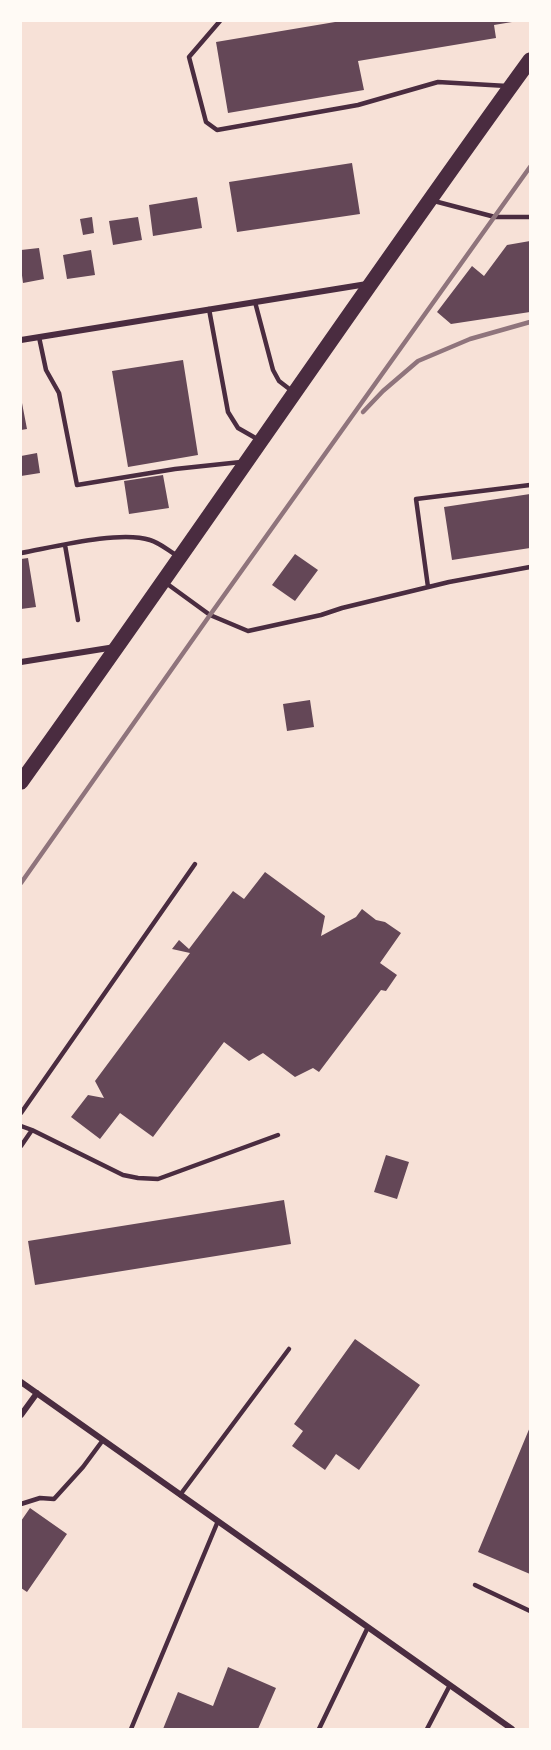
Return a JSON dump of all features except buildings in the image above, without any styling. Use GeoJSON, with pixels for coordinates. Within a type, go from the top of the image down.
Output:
{"type":"FeatureCollection","features":[{"type":"Feature","properties":{"kind":"main road"},"geometry":{"type":"LineString","coordinates":[[21,782],[164,582],[428,200],[530,60]]}},
{"type":"Feature","properties":{"kind":"street"},"geometry":{"type":"LineString","coordinates":[[21,340],[371,283]]}},
{"type":"Feature","properties":{"kind":"street"},"geometry":{"type":"LineString","coordinates":[[21,662],[118,647]]}},
{"type":"Feature","properties":{"kind":"street"},"geometry":{"type":"LineString","coordinates":[[21,1382],[512,1729]]}},
{"type":"Feature","properties":{"kind":"street"},"geometry":{"type":"LineString","coordinates":[[21,1415],[37,1393]]}},
{"type":"Feature","properties":{"kind":"lane"},"geometry":{"type":"LineString","coordinates":[[220,21],[189,57],[206,122],[217,130],[357,105],[438,82],[510,86]]}},
{"type":"Feature","properties":{"kind":"lane"},"geometry":{"type":"LineString","coordinates":[[428,200],[495,217],[530,217]]}},
{"type":"Feature","properties":{"kind":"lane"},"geometry":{"type":"LineString","coordinates":[[255,302],[273,370],[279,381],[294,393]]}},
{"type":"Feature","properties":{"kind":"lane"},"geometry":{"type":"LineString","coordinates":[[209,309],[228,412],[238,428],[261,441]]}},
{"type":"Feature","properties":{"kind":"lane"},"geometry":{"type":"LineString","coordinates":[[39,337],[46,370],[59,393],[77,485],[175,469],[246,461]]}},
{"type":"Feature","properties":{"kind":"lane"},"geometry":{"type":"LineString","coordinates":[[428,587],[416,499],[530,485]]}},
{"type":"Feature","properties":{"kind":"lane"},"geometry":{"type":"LineString","coordinates":[[21,553],[128,536],[151,540],[181,557]]}},
{"type":"Feature","properties":{"kind":"lane"},"geometry":{"type":"LineString","coordinates":[[65,545],[78,620]]}},
{"type":"Feature","properties":{"kind":"lane"},"geometry":{"type":"LineString","coordinates":[[164,582],[210,615],[248,631],[428,587],[530,567]]}},
{"type":"Feature","properties":{"kind":"lane"},"geometry":{"type":"LineString","coordinates":[[21,1113],[195,864]]}},
{"type":"Feature","properties":{"kind":"lane"},"geometry":{"type":"LineString","coordinates":[[21,1126],[123,1175],[158,1179],[278,1135]]}},
{"type":"Feature","properties":{"kind":"lane"},"geometry":{"type":"LineString","coordinates":[[21,1146],[32,1130]]}},
{"type":"Feature","properties":{"kind":"lane"},"geometry":{"type":"LineString","coordinates":[[180,1495],[289,1349]]}},
{"type":"Feature","properties":{"kind":"lane"},"geometry":{"type":"LineString","coordinates":[[21,1504],[40,1498],[54,1499],[83,1467],[103,1440]]}},
{"type":"Feature","properties":{"kind":"lane"},"geometry":{"type":"LineString","coordinates":[[131,1729],[218,1521]]}},
{"type":"Feature","properties":{"kind":"lane"},"geometry":{"type":"LineString","coordinates":[[475,1585],[530,1611]]}},
{"type":"Feature","properties":{"kind":"lane"},"geometry":{"type":"LineString","coordinates":[[319,1729],[368,1627]]}},
{"type":"Feature","properties":{"kind":"lane"},"geometry":{"type":"LineString","coordinates":[[427,1729],[450,1686]]}},
{"type":"Feature","properties":{"kind":"lane"},"geometry":{"type":"LineString","coordinates":[[498,1729],[502,1722]]}},
{"type":"Feature","properties":{"kind":"railway"},"geometry":{"type":"LineString","coordinates":[[21,883],[530,167]]}},
{"type":"Feature","properties":{"kind":"railway"},"geometry":{"type":"LineString","coordinates":[[363,412],[418,361],[470,339],[530,322]]}}]}
